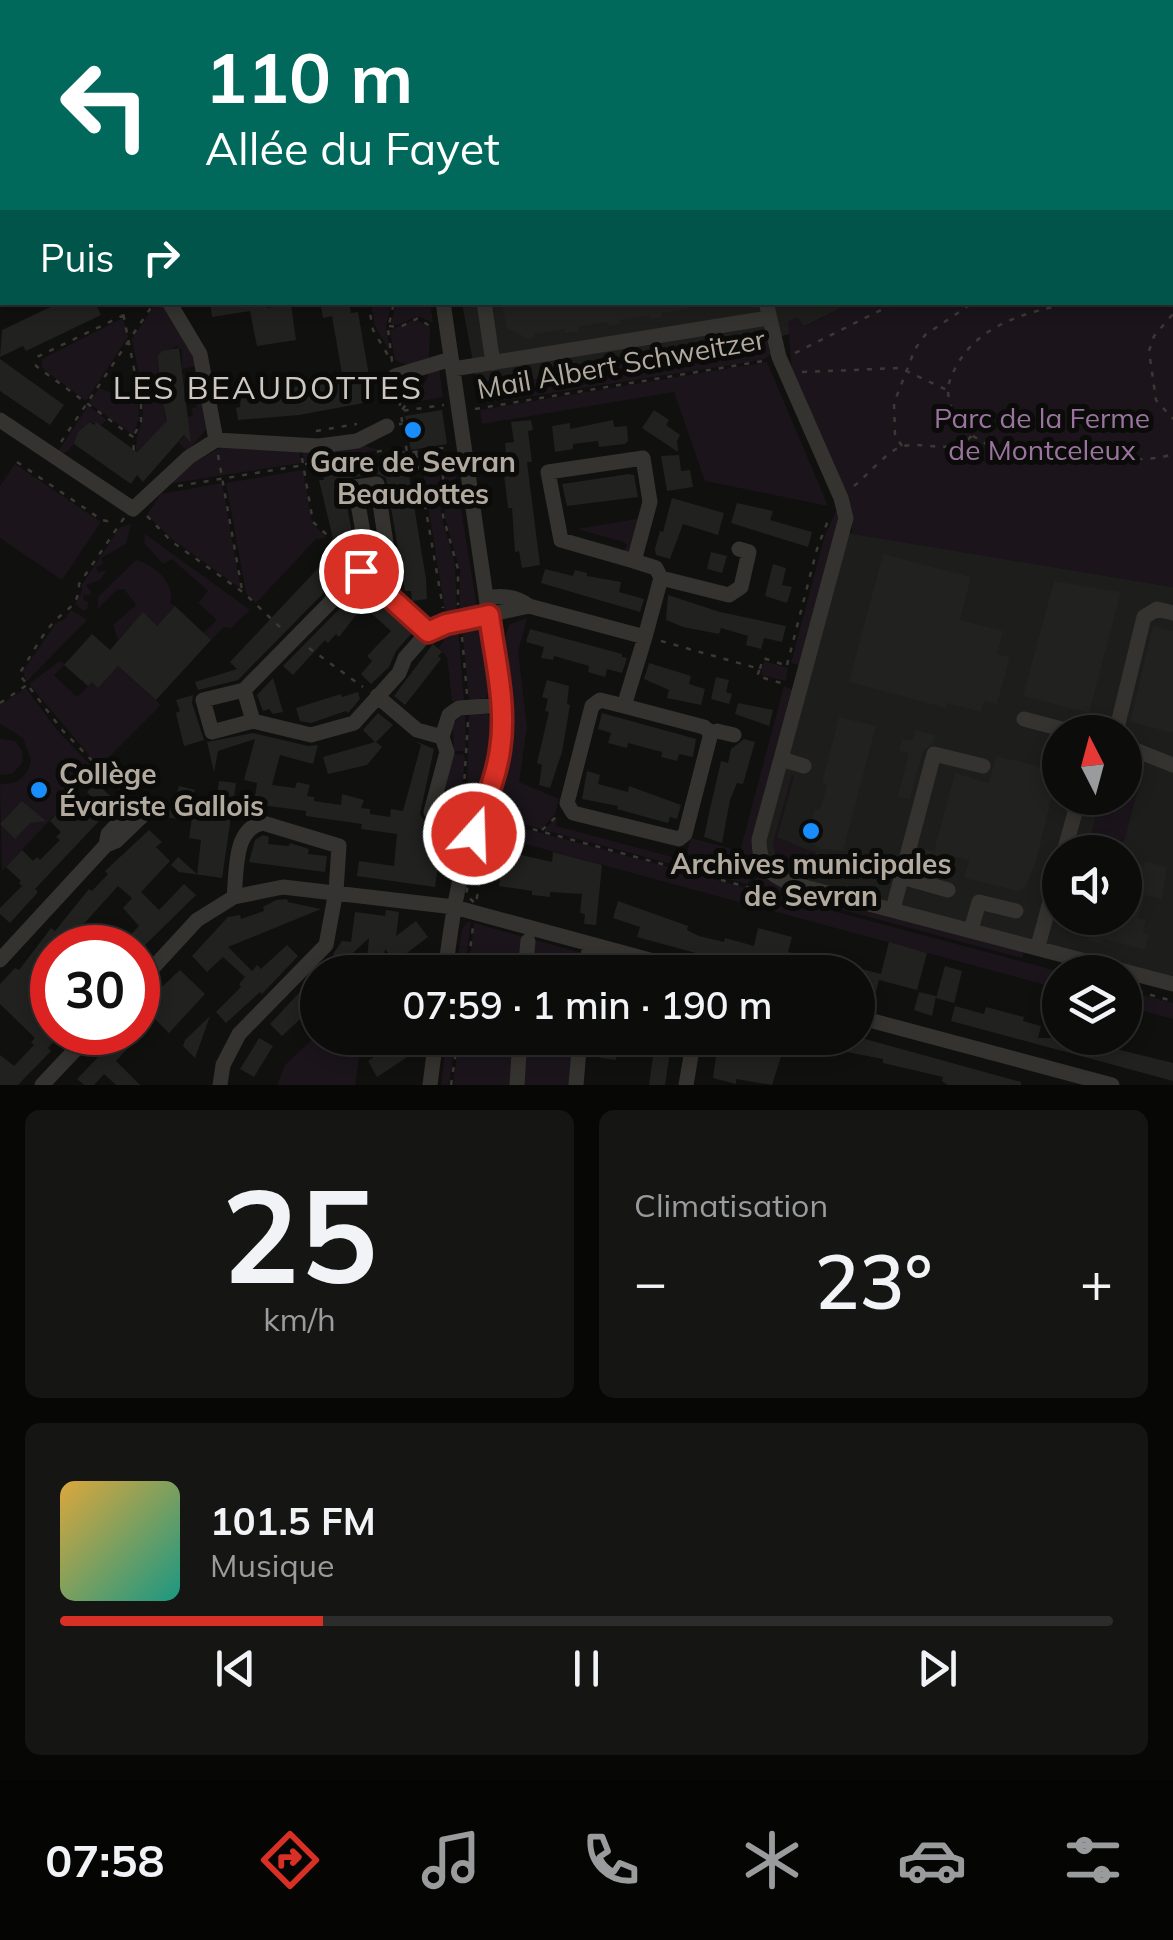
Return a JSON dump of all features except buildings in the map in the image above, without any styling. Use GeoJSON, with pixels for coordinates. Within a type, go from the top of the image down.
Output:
{"type":"FeatureCollection","features":[{"type":"Feature","properties":{"kind":"street"},"geometry":{"type":"LineString","coordinates":[[171,305],[200,354],[216,440]]}},
{"type":"Feature","properties":{"kind":"street"},"geometry":{"type":"LineString","coordinates":[[443,305],[454,412],[502,706],[500,752],[466,853],[447,955]]}},
{"type":"Feature","properties":{"kind":"street"},"geometry":{"type":"LineString","coordinates":[[484,305],[493,363]]}},
{"type":"Feature","properties":{"kind":"street"},"geometry":{"type":"LineString","coordinates":[[394,370],[429,363],[493,363],[767,310],[780,358],[841,498],[846,518],[759,840],[759,854],[765,867],[776,878],[793,884],[1173,984]]}},
{"type":"Feature","properties":{"kind":"street"},"geometry":{"type":"LineString","coordinates":[[0,420],[128,505],[156,490],[190,457],[216,440],[358,441],[395,425]]}},
{"type":"Feature","properties":{"kind":"street"},"geometry":{"type":"LineString","coordinates":[[624,706],[661,578],[656,568],[561,540],[548,472],[643,458],[650,502],[634,561]]}},
{"type":"Feature","properties":{"kind":"street"},"geometry":{"type":"LineString","coordinates":[[396,602],[377,484],[354,488],[367,556],[361,571],[244,690],[204,700],[212,732],[253,721],[310,735],[354,722],[399,673],[404,658],[428,632],[452,622],[528,606]]}},
{"type":"Feature","properties":{"kind":"street"},"geometry":{"type":"LineString","coordinates":[[661,578],[734,594],[741,586],[750,552]]}},
{"type":"Feature","properties":{"kind":"street"},"geometry":{"type":"LineString","coordinates":[[361,571],[428,632]]}},
{"type":"Feature","properties":{"kind":"street"},"geometry":{"type":"LineString","coordinates":[[486,598],[500,595],[521,600],[528,606],[645,636]]}},
{"type":"Feature","properties":{"kind":"street"},"geometry":{"type":"LineString","coordinates":[[1120,715],[1144,617],[1157,609],[1173,613]]}},
{"type":"Feature","properties":{"kind":"street"},"geometry":{"type":"LineString","coordinates":[[244,690],[253,721]]}},
{"type":"Feature","properties":{"kind":"street"},"geometry":{"type":"LineString","coordinates":[[377,696],[417,730],[442,737]]}},
{"type":"Feature","properties":{"kind":"street"},"geometry":{"type":"LineString","coordinates":[[712,733],[704,727],[600,700],[592,706],[567,799],[568,808],[573,813],[673,840],[682,837],[712,733],[717,730],[734,735]]}},
{"type":"Feature","properties":{"kind":"street"},"geometry":{"type":"LineString","coordinates":[[431,812],[448,752],[442,737],[449,715],[467,707],[502,706]]}},
{"type":"Feature","properties":{"kind":"street"},"geometry":{"type":"LineString","coordinates":[[1024,718],[1042,723]]}},
{"type":"Feature","properties":{"kind":"street"},"geometry":{"type":"LineString","coordinates":[[1142,753],[1173,765]]}},
{"type":"Feature","properties":{"kind":"street"},"geometry":{"type":"LineString","coordinates":[[893,909],[934,754],[984,766]]}},
{"type":"Feature","properties":{"kind":"street"},"geometry":{"type":"LineString","coordinates":[[781,759],[804,766]]}},
{"type":"Feature","properties":{"kind":"street"},"geometry":{"type":"LineString","coordinates":[[0,960],[106,845],[108,834],[133,808],[141,809]]}},
{"type":"Feature","properties":{"kind":"street"},"geometry":{"type":"LineString","coordinates":[[220,1085],[223,1065],[239,1034],[326,945],[336,892],[339,846],[263,823],[252,825],[242,836],[234,897]]}},
{"type":"Feature","properties":{"kind":"street"},"geometry":{"type":"LineString","coordinates":[[902,877],[948,890]]}},
{"type":"Feature","properties":{"kind":"street"},"geometry":{"type":"LineString","coordinates":[[160,961],[198,920],[234,897],[282,887],[454,907],[631,955]]}},
{"type":"Feature","properties":{"kind":"street"},"geometry":{"type":"LineString","coordinates":[[971,930],[979,902],[1016,910]]}},
{"type":"Feature","properties":{"kind":"street"},"geometry":{"type":"LineString","coordinates":[[1038,946],[1042,931]]}},
{"type":"Feature","properties":{"kind":"street"},"geometry":{"type":"LineString","coordinates":[[527,955],[528,940]]}},
{"type":"Feature","properties":{"kind":"street"},"geometry":{"type":"LineString","coordinates":[[588,955],[590,944]]}},
{"type":"Feature","properties":{"kind":"street"},"geometry":{"type":"LineString","coordinates":[[875,1022],[1112,1085]]}},
{"type":"Feature","properties":{"kind":"street"},"geometry":{"type":"LineString","coordinates":[[53,1081],[74,1055]]}},
{"type":"Feature","properties":{"kind":"street"},"geometry":{"type":"LineString","coordinates":[[430,1085],[434,1055]]}},
{"type":"Feature","properties":{"kind":"street"},"geometry":{"type":"LineString","coordinates":[[517,1085],[519,1055]]}},
{"type":"Feature","properties":{"kind":"street"},"geometry":{"type":"LineString","coordinates":[[576,1085],[579,1055]]}},
{"type":"Feature","properties":{"kind":"street"},"geometry":{"type":"LineString","coordinates":[[686,1085],[691,1055]]}},
{"type":"Feature","properties":{"kind":"path"},"geometry":{"type":"LineString","coordinates":[[122,305],[141,414],[133,437],[134,454]]}},
{"type":"Feature","properties":{"kind":"path"},"geometry":{"type":"LineString","coordinates":[[52,456],[152,305]]}},
{"type":"Feature","properties":{"kind":"path"},"geometry":{"type":"LineString","coordinates":[[369,305],[373,330],[394,370]]}},
{"type":"Feature","properties":{"kind":"path"},"geometry":{"type":"LineString","coordinates":[[393,305],[388,326],[401,411]]}},
{"type":"Feature","properties":{"kind":"path","name":"Mail Albert Schweitzer"},"geometry":{"type":"LineString","coordinates":[[401,411],[446,405],[454,412],[780,358],[890,305]]}},
{"type":"Feature","properties":{"kind":"path"},"geometry":{"type":"LineString","coordinates":[[902,446],[895,435],[894,403],[919,341],[970,305]]}},
{"type":"Feature","properties":{"kind":"path"},"geometry":{"type":"LineString","coordinates":[[1064,305],[1018,316],[985,333],[958,362],[948,390],[951,407],[973,435],[1004,450],[1050,461],[1173,454]]}},
{"type":"Feature","properties":{"kind":"path"},"geometry":{"type":"LineString","coordinates":[[1173,314],[1154,336],[1149,351],[1156,400],[1173,419]]}},
{"type":"Feature","properties":{"kind":"path"},"geometry":{"type":"LineString","coordinates":[[124,315],[38,357],[36,366],[133,437]]}},
{"type":"Feature","properties":{"kind":"path"},"geometry":{"type":"LineString","coordinates":[[388,326],[400,326],[418,318],[431,326],[433,335]]}},
{"type":"Feature","properties":{"kind":"path"},"geometry":{"type":"LineString","coordinates":[[429,363],[425,381],[395,425],[407,454],[453,447]]}},
{"type":"Feature","properties":{"kind":"path"},"geometry":{"type":"LineString","coordinates":[[800,372],[900,368],[948,390]]}},
{"type":"Feature","properties":{"kind":"path"},"geometry":{"type":"LineString","coordinates":[[361,571],[312,522],[304,439],[364,422]]}},
{"type":"Feature","properties":{"kind":"path"},"geometry":{"type":"LineString","coordinates":[[854,487],[902,446],[955,447],[973,435]]}},
{"type":"Feature","properties":{"kind":"path"},"geometry":{"type":"LineString","coordinates":[[216,440],[243,592]]}},
{"type":"Feature","properties":{"kind":"path"},"geometry":{"type":"LineString","coordinates":[[438,449],[443,516],[458,569],[452,622]]}},
{"type":"Feature","properties":{"kind":"path"},"geometry":{"type":"LineString","coordinates":[[416,452],[467,677],[466,780],[452,851]]}},
{"type":"Feature","properties":{"kind":"path"},"geometry":{"type":"LineString","coordinates":[[16,462],[102,520],[110,520],[128,505]]}},
{"type":"Feature","properties":{"kind":"path"},"geometry":{"type":"LineString","coordinates":[[156,490],[304,465]]}},
{"type":"Feature","properties":{"kind":"path"},"geometry":{"type":"LineString","coordinates":[[128,505],[145,514],[171,541],[243,592],[294,640],[377,696]]}},
{"type":"Feature","properties":{"kind":"path"},"geometry":{"type":"LineString","coordinates":[[128,505],[79,584],[79,593],[66,615],[55,620],[18,674],[98,769],[141,809]]}},
{"type":"Feature","properties":{"kind":"path"},"geometry":{"type":"LineString","coordinates":[[786,665],[817,549],[830,516]]}},
{"type":"Feature","properties":{"kind":"path"},"geometry":{"type":"LineString","coordinates":[[645,636],[760,668]]}},
{"type":"Feature","properties":{"kind":"path"},"geometry":{"type":"LineString","coordinates":[[789,682],[788,685],[757,676],[763,658],[793,667]]}},
{"type":"Feature","properties":{"kind":"path"},"geometry":{"type":"LineString","coordinates":[[0,702],[28,686]]}},
{"type":"Feature","properties":{"kind":"path"},"geometry":{"type":"LineString","coordinates":[[541,831],[568,808]]}},
{"type":"Feature","properties":{"kind":"path"},"geometry":{"type":"LineString","coordinates":[[480,815],[784,896]]}},
{"type":"Feature","properties":{"kind":"path"},"geometry":{"type":"LineString","coordinates":[[468,920],[474,921],[469,955]]}},
{"type":"Feature","properties":{"kind":"path"},"geometry":{"type":"LineString","coordinates":[[1142,992],[1173,1000]]}},
{"type":"Feature","properties":{"kind":"path"},"geometry":{"type":"LineString","coordinates":[[451,1085],[455,1055]]}},
{"type":"Feature","properties":{"kind":"shaded area"},"geometry":{"type":"Polygon","coordinates":[[[462,305],[847,305],[789,334],[767,340],[478,389],[462,305]]]}},
{"type":"Feature","properties":{"kind":"shaded area"},"geometry":{"type":"Polygon","coordinates":[[[844,532],[1173,587],[1173,984],[1142,976],[1142,955],[1064,955],[776,878],[759,840],[844,532]]]}},
{"type":"Feature","properties":{"kind":"green space"},"geometry":{"type":"Polygon","coordinates":[[[155,305],[165,305],[191,343],[197,366],[182,369],[182,350],[176,346],[159,357],[156,375],[167,423],[136,452],[143,403],[132,339],[155,305]]]}},
{"type":"Feature","properties":{"kind":"green space"},"geometry":{"type":"Polygon","coordinates":[[[371,305],[391,305],[386,326],[389,350],[375,326],[371,305]]]}},
{"type":"Feature","properties":{"kind":"green space"},"geometry":{"type":"Polygon","coordinates":[[[396,305],[430,305],[433,323],[418,316],[391,324],[396,305]]]}},
{"type":"Feature","properties":{"kind":"green space","name":"Parc de la Ferme de Montceleux"},"geometry":{"type":"Polygon","coordinates":[[[847,305],[1173,305],[1173,587],[852,534],[852,511],[792,373],[788,322],[797,317],[804,327],[847,305]]]}},
{"type":"Feature","properties":{"kind":"green space"},"geometry":{"type":"Polygon","coordinates":[[[123,318],[128,337],[86,401],[42,368],[42,359],[123,318]]]}},
{"type":"Feature","properties":{"kind":"green space"},"geometry":{"type":"Polygon","coordinates":[[[415,319],[430,327],[429,358],[409,366],[395,360],[390,330],[415,319]]]}},
{"type":"Feature","properties":{"kind":"green space"},"geometry":{"type":"Polygon","coordinates":[[[767,340],[771,355],[762,360],[481,404],[478,389],[767,340]]]}},
{"type":"Feature","properties":{"kind":"green space"},"geometry":{"type":"Polygon","coordinates":[[[767,362],[828,506],[705,481],[674,392],[482,424],[480,410],[767,362]]]}},
{"type":"Feature","properties":{"kind":"green space"},"geometry":{"type":"Polygon","coordinates":[[[431,367],[439,367],[443,397],[410,403],[426,381],[431,367]]]}},
{"type":"Feature","properties":{"kind":"green space"},"geometry":{"type":"Polygon","coordinates":[[[198,370],[207,429],[187,451],[178,442],[190,432],[187,418],[193,415],[192,408],[197,407],[195,397],[187,398],[183,375],[198,370]]]}},
{"type":"Feature","properties":{"kind":"green space"},"geometry":{"type":"Polygon","coordinates":[[[99,388],[116,395],[138,395],[139,418],[133,435],[89,403],[99,388]]]}},
{"type":"Feature","properties":{"kind":"green space"},"geometry":{"type":"Polygon","coordinates":[[[88,406],[107,420],[101,425],[90,422],[69,450],[60,455],[57,453],[88,406]]]}},
{"type":"Feature","properties":{"kind":"green space"},"geometry":{"type":"Polygon","coordinates":[[[359,444],[379,450],[304,462],[302,450],[359,444]]]}},
{"type":"Feature","properties":{"kind":"green space"},"geometry":{"type":"Polygon","coordinates":[[[220,448],[299,450],[301,463],[168,484],[188,466],[220,448]]]}},
{"type":"Feature","properties":{"kind":"green space"},"geometry":{"type":"Polygon","coordinates":[[[430,459],[433,477],[440,476],[441,515],[455,564],[457,615],[446,617],[421,461],[430,459]]]}},
{"type":"Feature","properties":{"kind":"green space"},"geometry":{"type":"Polygon","coordinates":[[[15,464],[101,522],[62,580],[0,538],[0,486],[15,464]]]}},
{"type":"Feature","properties":{"kind":"green space"},"geometry":{"type":"Polygon","coordinates":[[[454,467],[477,607],[460,614],[460,570],[445,518],[444,469],[454,467]]]}},
{"type":"Feature","properties":{"kind":"green space"},"geometry":{"type":"Polygon","coordinates":[[[303,470],[312,523],[327,538],[316,539],[256,603],[246,593],[226,483],[303,470]]]}},
{"type":"Feature","properties":{"kind":"green space"},"geometry":{"type":"Polygon","coordinates":[[[222,483],[240,588],[172,539],[147,515],[161,494],[222,483]]]}},
{"type":"Feature","properties":{"kind":"green space"},"geometry":{"type":"Polygon","coordinates":[[[838,507],[839,517],[799,665],[791,663],[825,535],[838,507]]]}},
{"type":"Feature","properties":{"kind":"green space"},"geometry":{"type":"Polygon","coordinates":[[[642,518],[632,549],[622,554],[627,545],[624,542],[577,529],[642,518]]]}},
{"type":"Feature","properties":{"kind":"green space"},"geometry":{"type":"Polygon","coordinates":[[[131,524],[126,544],[101,558],[103,564],[96,567],[98,572],[106,571],[100,580],[86,585],[91,592],[89,596],[84,594],[83,600],[88,602],[84,611],[75,604],[82,585],[120,527],[131,524]]]}},
{"type":"Feature","properties":{"kind":"green space"},"geometry":{"type":"Polygon","coordinates":[[[145,534],[250,610],[211,640],[203,633],[217,620],[198,603],[208,591],[172,559],[163,564],[144,543],[145,534]]]}},
{"type":"Feature","properties":{"kind":"green space"},"geometry":{"type":"Polygon","coordinates":[[[136,560],[162,576],[170,589],[170,603],[175,606],[157,626],[143,613],[118,640],[113,625],[136,605],[124,589],[117,589],[98,609],[98,597],[136,560]]]}},
{"type":"Feature","properties":{"kind":"green space"},"geometry":{"type":"Polygon","coordinates":[[[71,610],[87,620],[26,682],[23,671],[56,623],[71,610]]]}},
{"type":"Feature","properties":{"kind":"green space"},"geometry":{"type":"Polygon","coordinates":[[[527,618],[518,652],[527,727],[519,782],[559,799],[555,814],[541,829],[501,818],[495,808],[513,728],[504,646],[510,624],[527,618]]]}},
{"type":"Feature","properties":{"kind":"green space"},"geometry":{"type":"Polygon","coordinates":[[[472,625],[484,638],[491,681],[486,698],[469,700],[462,626],[472,625]]]}},
{"type":"Feature","properties":{"kind":"green space"},"geometry":{"type":"Polygon","coordinates":[[[458,627],[464,700],[452,701],[447,657],[438,648],[444,641],[437,634],[458,627]]]}},
{"type":"Feature","properties":{"kind":"green space"},"geometry":{"type":"Polygon","coordinates":[[[60,661],[65,664],[54,675],[77,697],[92,682],[98,687],[118,666],[161,705],[99,767],[29,684],[60,661]]]}},
{"type":"Feature","properties":{"kind":"green space"},"geometry":{"type":"Polygon","coordinates":[[[764,661],[788,668],[786,681],[761,675],[764,661]]]}},
{"type":"Feature","properties":{"kind":"green space"},"geometry":{"type":"Polygon","coordinates":[[[784,686],[793,690],[752,849],[758,869],[747,884],[683,867],[691,838],[740,851],[784,686]]]}},
{"type":"Feature","properties":{"kind":"green space","name":"Collège Évariste Gallois"},"geometry":{"type":"Polygon","coordinates":[[[26,688],[56,729],[96,771],[2,871],[0,784],[21,779],[31,760],[23,738],[0,724],[0,705],[26,688]]]}},
{"type":"Feature","properties":{"kind":"green space"},"geometry":{"type":"Polygon","coordinates":[[[465,713],[466,751],[454,751],[453,724],[465,713]]]}},
{"type":"Feature","properties":{"kind":"green space"},"geometry":{"type":"Polygon","coordinates":[[[469,713],[486,713],[493,719],[493,747],[465,829],[460,828],[467,786],[469,713]]]}},
{"type":"Feature","properties":{"kind":"green space"},"geometry":{"type":"Polygon","coordinates":[[[0,739],[15,741],[22,750],[23,762],[12,774],[0,775],[0,739]]]}},
{"type":"Feature","properties":{"kind":"green space"},"geometry":{"type":"Polygon","coordinates":[[[452,754],[465,757],[461,804],[445,789],[452,754]]]}},
{"type":"Feature","properties":{"kind":"green space"},"geometry":{"type":"Polygon","coordinates":[[[792,774],[777,837],[816,852],[806,871],[779,860],[774,850],[773,843],[792,774]]]}},
{"type":"Feature","properties":{"kind":"green space"},"geometry":{"type":"Polygon","coordinates":[[[446,796],[459,810],[454,826],[437,820],[442,797],[446,796]]]}},
{"type":"Feature","properties":{"kind":"green space"},"geometry":{"type":"Polygon","coordinates":[[[1096,815],[1131,815],[1126,835],[1091,834],[1096,815]]]}},
{"type":"Feature","properties":{"kind":"green space"},"geometry":{"type":"Polygon","coordinates":[[[557,817],[556,826],[676,858],[683,849],[679,866],[544,830],[557,817]]]}},
{"type":"Feature","properties":{"kind":"green space"},"geometry":{"type":"Polygon","coordinates":[[[500,822],[1042,967],[1042,984],[489,834],[490,825],[500,822]]]}},
{"type":"Feature","properties":{"kind":"green space"},"geometry":{"type":"Polygon","coordinates":[[[761,873],[771,881],[1024,951],[1022,958],[750,885],[761,873]]]}},
{"type":"Feature","properties":{"kind":"green space"},"geometry":{"type":"Polygon","coordinates":[[[471,922],[466,955],[458,955],[462,929],[471,922]]]}},
{"type":"Feature","properties":{"kind":"green space"},"geometry":{"type":"Polygon","coordinates":[[[474,923],[589,955],[470,955],[474,923]]]}},
{"type":"Feature","properties":{"kind":"green space"},"geometry":{"type":"Polygon","coordinates":[[[1142,995],[1173,1003],[1173,1019],[1142,1011],[1142,995]]]}},
{"type":"Feature","properties":{"kind":"green space"},"geometry":{"type":"Polygon","coordinates":[[[300,1051],[300,1055],[359,1055],[355,1085],[277,1085],[285,1065],[300,1051]]]}},
{"type":"Feature","properties":{"kind":"green space"},"geometry":{"type":"Polygon","coordinates":[[[445,1055],[453,1055],[449,1085],[441,1085],[445,1055]]]}},
{"type":"Feature","properties":{"kind":"green space"},"geometry":{"type":"Polygon","coordinates":[[[457,1055],[586,1055],[583,1085],[453,1085],[457,1055]]]}},
{"type":"Feature","properties":{"kind":"place","name":"Gare de Sevran Beaudottes"},"geometry":{"type":"Point","coordinates":[413,430]}},
{"type":"Feature","properties":{"kind":"place","name":"Collège Évariste Gallois"},"geometry":{"type":"Point","coordinates":[39,790]}},
{"type":"Feature","properties":{"kind":"place","name":"Archives municipales de Sevran"},"geometry":{"type":"Point","coordinates":[811,831]}},
{"type":"Feature","properties":{"kind":"district","name":"LES BEAUDOTTES"},"geometry":{"type":"Point","coordinates":[268,388]}},
{"type":"Feature","properties":{"kind":"route"},"geometry":{"type":"LineString","coordinates":[[361,571],[428,632],[489,615],[502,706],[502,737],[497,768],[474,834]]}}]}
